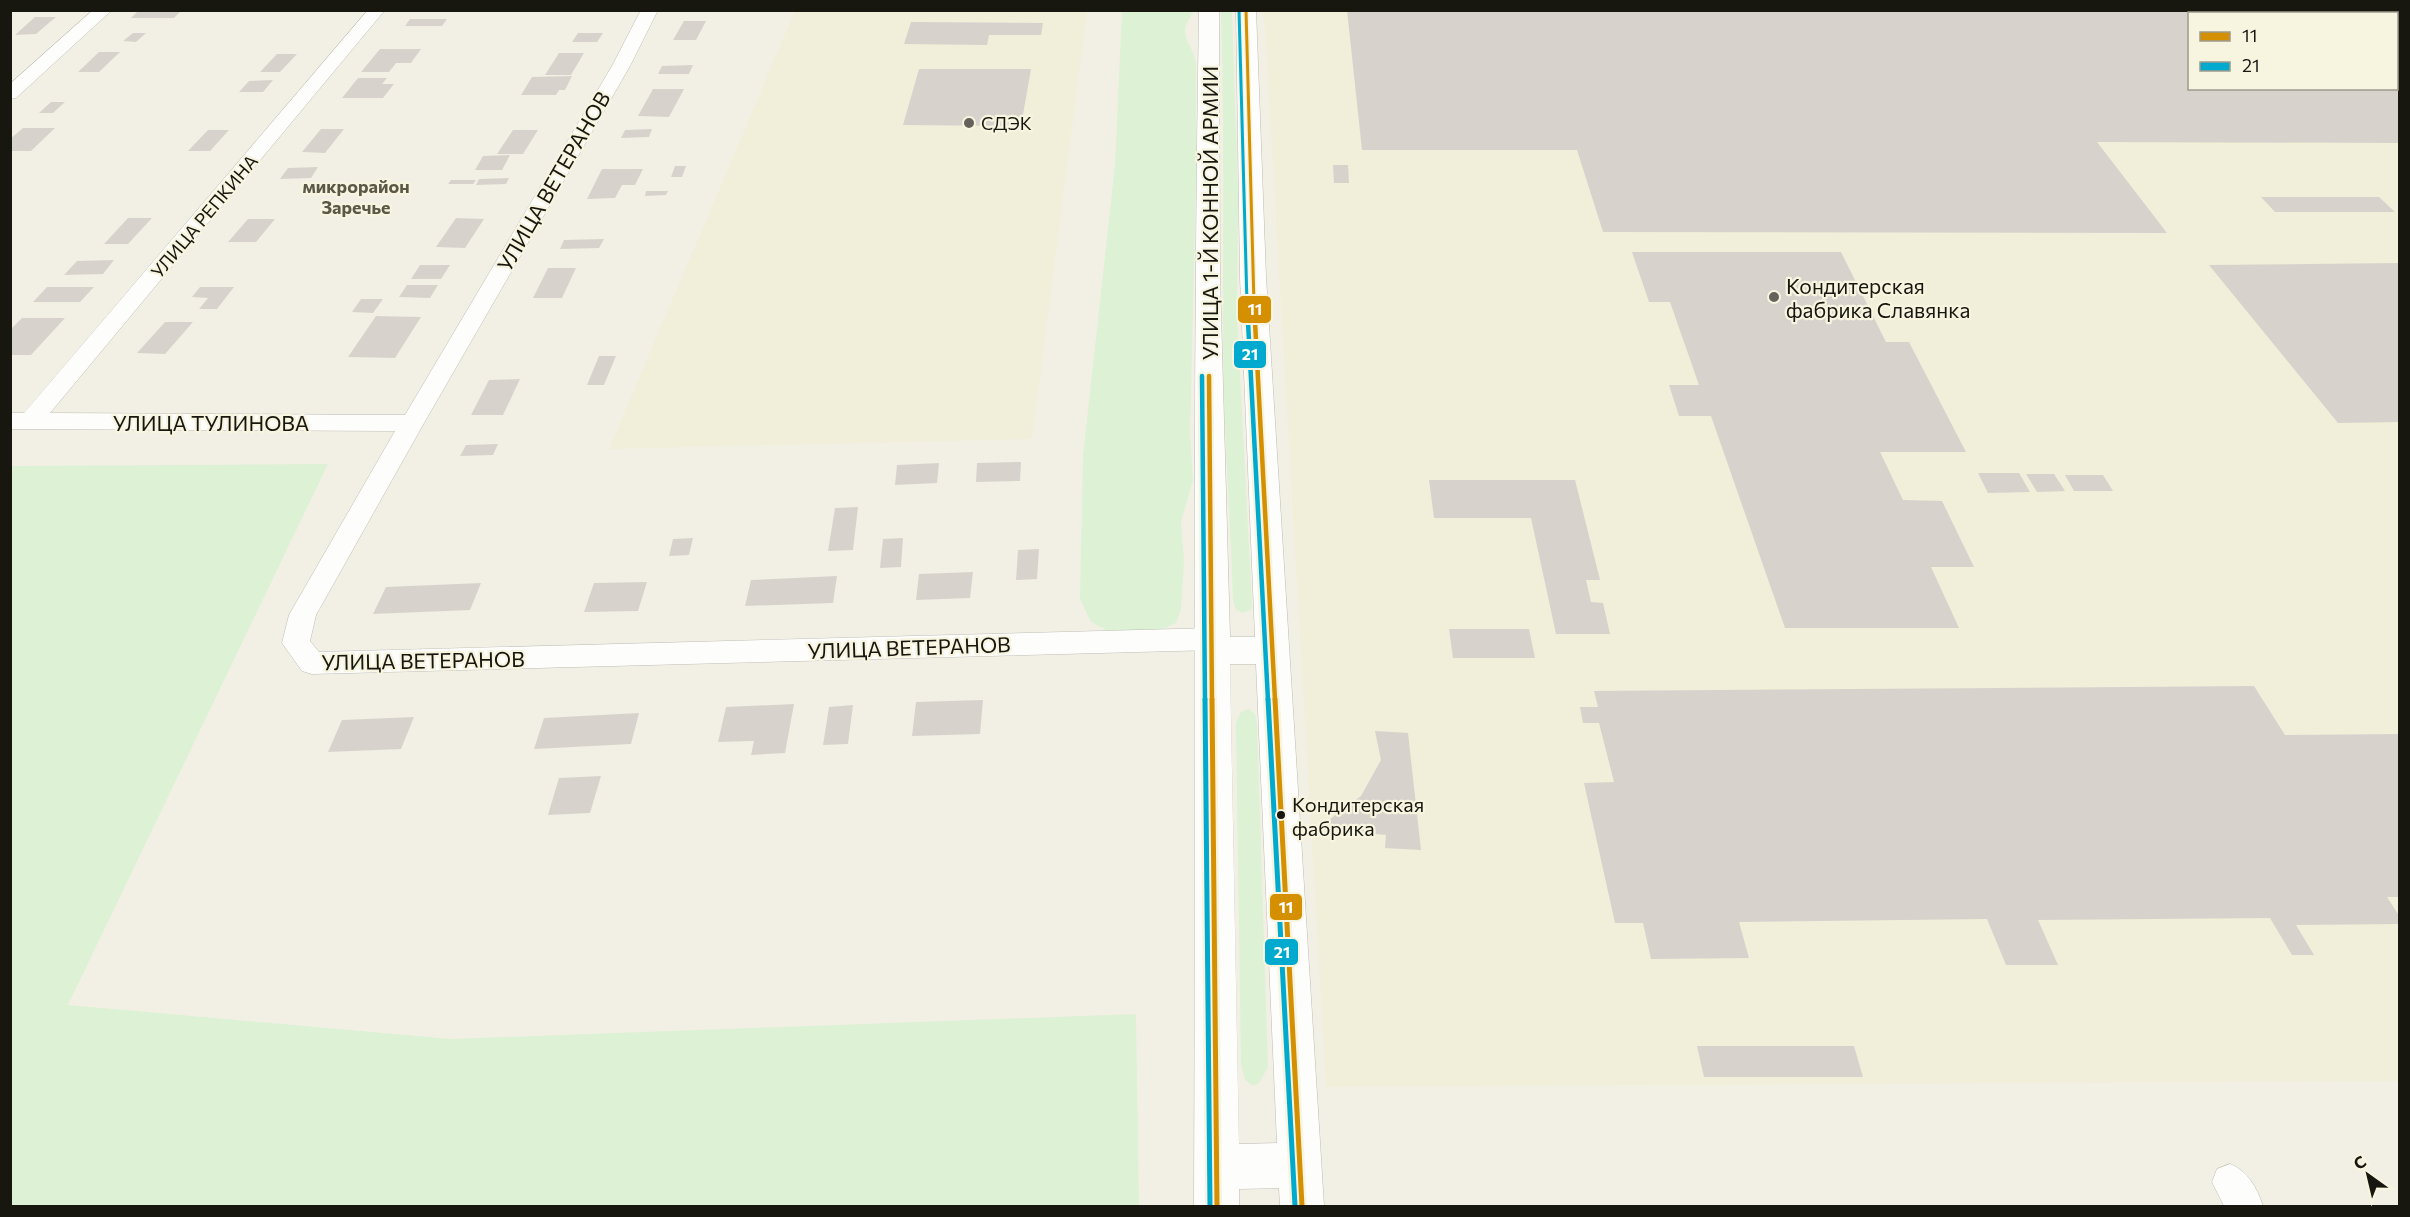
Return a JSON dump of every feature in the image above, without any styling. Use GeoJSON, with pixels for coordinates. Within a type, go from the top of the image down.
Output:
{"type":"FeatureCollection","features":[{"type":"Feature","properties":{"kind":"main road","name":"УЛИЦА 1-Й КОННОЙ АРМИИ"},"geometry":{"type":"LineString","coordinates":[[1209,10],[1207,277],[1213,645],[1217,1187]]}},
{"type":"Feature","properties":{"kind":"main road","name":"УЛИЦА 1-Й КОННОЙ АРМИИ"},"geometry":{"type":"LineString","coordinates":[[1246,10],[1253,277],[1301,1186]]}},
{"type":"Feature","properties":{"kind":"main road"},"geometry":{"type":"LineString","coordinates":[[1213,645],[1274,650]]}},
{"type":"Feature","properties":{"kind":"main road"},"geometry":{"type":"LineString","coordinates":[[1217,1187],[1301,1186]]}},
{"type":"Feature","properties":{"kind":"street"},"geometry":{"type":"LineString","coordinates":[[10,94],[104,10]]}},
{"type":"Feature","properties":{"kind":"street","name":"УЛИЦА РЕПКИНА"},"geometry":{"type":"LineString","coordinates":[[20,422],[377,10]]}},
{"type":"Feature","properties":{"kind":"street","name":"УЛИЦА ВЕТЕРАНОВ"},"geometry":{"type":"LineString","coordinates":[[650,10],[621,66],[412,423],[303,615],[296,642],[312,663],[1213,645]]}},
{"type":"Feature","properties":{"kind":"street","name":"УЛИЦА ТУЛИНОВА"},"geometry":{"type":"LineString","coordinates":[[20,422],[412,423]]}},
{"type":"Feature","properties":{"kind":"shaded area"},"geometry":{"type":"Polygon","coordinates":[[[795,11],[1087,11],[1032,439],[609,449],[795,11]]]}},
{"type":"Feature","properties":{"kind":"shaded area"},"geometry":{"type":"Polygon","coordinates":[[[1264,11],[2399,11],[2399,1081],[1326,1087],[1264,11]]]}},
{"type":"Feature","properties":{"kind":"green space"},"geometry":{"type":"Polygon","coordinates":[[[1122,11],[1194,11],[1185,28],[1186,39],[1196,64],[1196,183],[1190,433],[1193,480],[1181,522],[1184,561],[1181,609],[1176,623],[1162,629],[1110,632],[1091,622],[1080,599],[1083,456],[1115,165],[1122,11]]]}},
{"type":"Feature","properties":{"kind":"green space"},"geometry":{"type":"Polygon","coordinates":[[[1221,11],[1232,11],[1238,197],[1237,316],[1252,606],[1251,610],[1242,613],[1236,610],[1233,600],[1224,399],[1221,11]]]}},
{"type":"Feature","properties":{"kind":"green space"},"geometry":{"type":"Polygon","coordinates":[[[328,464],[68,1005],[451,1039],[1136,1014],[1139,1206],[11,1206],[11,466],[328,464]]]}},
{"type":"Feature","properties":{"kind":"green space"},"geometry":{"type":"Polygon","coordinates":[[[1249,709],[1255,714],[1257,724],[1268,1067],[1259,1083],[1253,1086],[1245,1080],[1241,1066],[1236,723],[1241,712],[1249,709]]]}},
{"type":"Feature","properties":{"kind":"building"},"geometry":{"type":"Polygon","coordinates":[[[139,10],[182,10],[174,18],[131,18],[139,10]]]}},
{"type":"Feature","properties":{"kind":"building"},"geometry":{"type":"Polygon","coordinates":[[[1347,10],[2400,10],[2400,143],[2097,142],[2167,233],[1603,232],[1577,150],[1362,150],[1347,10]]]}},
{"type":"Feature","properties":{"kind":"building"},"geometry":{"type":"Polygon","coordinates":[[[35,17],[56,17],[36,34],[15,35],[35,17]]]}},
{"type":"Feature","properties":{"kind":"building"},"geometry":{"type":"Polygon","coordinates":[[[410,19],[447,19],[442,26],[405,26],[410,19]]]}},
{"type":"Feature","properties":{"kind":"building"},"geometry":{"type":"Polygon","coordinates":[[[684,21],[706,21],[696,40],[673,40],[684,21]]]}},
{"type":"Feature","properties":{"kind":"building"},"geometry":{"type":"Polygon","coordinates":[[[911,22],[1043,23],[1041,35],[989,35],[987,45],[904,44],[911,22]]]}},
{"type":"Feature","properties":{"kind":"building"},"geometry":{"type":"Polygon","coordinates":[[[133,33],[146,33],[136,42],[123,41],[133,33]]]}},
{"type":"Feature","properties":{"kind":"building"},"geometry":{"type":"Polygon","coordinates":[[[578,33],[603,33],[597,42],[572,42],[578,33]]]}},
{"type":"Feature","properties":{"kind":"building"},"geometry":{"type":"Polygon","coordinates":[[[380,49],[421,49],[411,63],[396,63],[389,72],[361,72],[380,49]]]}},
{"type":"Feature","properties":{"kind":"building"},"geometry":{"type":"Polygon","coordinates":[[[99,52],[120,52],[99,72],[78,72],[99,52]]]}},
{"type":"Feature","properties":{"kind":"building"},"geometry":{"type":"Polygon","coordinates":[[[559,53],[584,53],[571,75],[545,75],[559,53]]]}},
{"type":"Feature","properties":{"kind":"building"},"geometry":{"type":"Polygon","coordinates":[[[277,54],[297,54],[280,72],[260,72],[277,54]]]}},
{"type":"Feature","properties":{"kind":"building"},"geometry":{"type":"Polygon","coordinates":[[[693,65],[689,74],[658,74],[662,66],[693,65]]]}},
{"type":"Feature","properties":{"kind":"building"},"geometry":{"type":"Polygon","coordinates":[[[919,69],[1031,69],[1021,126],[903,125],[919,69]]]}},
{"type":"Feature","properties":{"kind":"building"},"geometry":{"type":"Polygon","coordinates":[[[572,76],[565,90],[559,90],[556,95],[521,95],[532,77],[572,76]]]}},
{"type":"Feature","properties":{"kind":"building"},"geometry":{"type":"Polygon","coordinates":[[[358,78],[387,78],[382,84],[394,84],[383,98],[342,98],[358,78]]]}},
{"type":"Feature","properties":{"kind":"building"},"geometry":{"type":"Polygon","coordinates":[[[273,80],[263,92],[239,92],[249,81],[273,80]]]}},
{"type":"Feature","properties":{"kind":"building"},"geometry":{"type":"Polygon","coordinates":[[[653,89],[684,89],[669,117],[638,116],[653,89]]]}},
{"type":"Feature","properties":{"kind":"building"},"geometry":{"type":"Polygon","coordinates":[[[51,102],[65,102],[53,113],[39,113],[51,102]]]}},
{"type":"Feature","properties":{"kind":"building"},"geometry":{"type":"Polygon","coordinates":[[[23,128],[55,128],[31,151],[10,151],[10,139],[23,128]]]}},
{"type":"Feature","properties":{"kind":"building"},"geometry":{"type":"Polygon","coordinates":[[[321,129],[344,129],[325,153],[302,152],[321,129]]]}},
{"type":"Feature","properties":{"kind":"building"},"geometry":{"type":"Polygon","coordinates":[[[652,129],[649,137],[621,138],[625,130],[652,129]]]}},
{"type":"Feature","properties":{"kind":"building"},"geometry":{"type":"Polygon","coordinates":[[[208,130],[229,130],[210,151],[188,151],[208,130]]]}},
{"type":"Feature","properties":{"kind":"building"},"geometry":{"type":"Polygon","coordinates":[[[513,130],[538,130],[523,154],[497,154],[513,130]]]}},
{"type":"Feature","properties":{"kind":"building"},"geometry":{"type":"Polygon","coordinates":[[[510,155],[502,170],[475,170],[483,156],[510,155]]]}},
{"type":"Feature","properties":{"kind":"building"},"geometry":{"type":"Polygon","coordinates":[[[1333,165],[1348,165],[1349,183],[1334,183],[1333,165]]]}},
{"type":"Feature","properties":{"kind":"building"},"geometry":{"type":"Polygon","coordinates":[[[675,166],[686,166],[682,177],[671,177],[675,166]]]}},
{"type":"Feature","properties":{"kind":"building"},"geometry":{"type":"Polygon","coordinates":[[[318,167],[311,178],[280,179],[288,168],[318,167]]]}},
{"type":"Feature","properties":{"kind":"building"},"geometry":{"type":"Polygon","coordinates":[[[602,169],[643,169],[635,185],[622,185],[615,198],[587,199],[602,169]]]}},
{"type":"Feature","properties":{"kind":"building"},"geometry":{"type":"Polygon","coordinates":[[[509,178],[506,184],[476,185],[479,179],[509,178]]]}},
{"type":"Feature","properties":{"kind":"building"},"geometry":{"type":"Polygon","coordinates":[[[451,180],[476,180],[473,184],[448,184],[451,180]]]}},
{"type":"Feature","properties":{"kind":"building"},"geometry":{"type":"Polygon","coordinates":[[[646,191],[668,191],[666,195],[645,196],[646,191]]]}},
{"type":"Feature","properties":{"kind":"building"},"geometry":{"type":"Polygon","coordinates":[[[2261,197],[2379,197],[2395,212],[2275,212],[2261,197]]]}},
{"type":"Feature","properties":{"kind":"building"},"geometry":{"type":"Polygon","coordinates":[[[128,218],[152,218],[128,244],[104,244],[128,218]]]}},
{"type":"Feature","properties":{"kind":"building"},"geometry":{"type":"Polygon","coordinates":[[[456,218],[484,219],[465,248],[436,247],[456,218]]]}},
{"type":"Feature","properties":{"kind":"building"},"geometry":{"type":"Polygon","coordinates":[[[248,219],[275,219],[256,242],[228,242],[248,219]]]}},
{"type":"Feature","properties":{"kind":"building"},"geometry":{"type":"Polygon","coordinates":[[[604,239],[599,248],[560,249],[564,240],[604,239]]]}},
{"type":"Feature","properties":{"kind":"building"},"geometry":{"type":"Polygon","coordinates":[[[1632,252],[1841,252],[1886,342],[1909,342],[1966,452],[1880,452],[1903,500],[1942,501],[1974,567],[1931,567],[1959,628],[1785,628],[1711,416],[1679,416],[1669,385],[1699,385],[1670,302],[1649,302],[1632,252]]]}},
{"type":"Feature","properties":{"kind":"building"},"geometry":{"type":"Polygon","coordinates":[[[114,260],[103,274],[64,275],[77,261],[114,260]]]}},
{"type":"Feature","properties":{"kind":"building"},"geometry":{"type":"Polygon","coordinates":[[[2400,263],[2400,422],[2338,423],[2209,265],[2400,263]]]}},
{"type":"Feature","properties":{"kind":"building"},"geometry":{"type":"Polygon","coordinates":[[[420,265],[450,265],[441,279],[411,279],[420,265]]]}},
{"type":"Feature","properties":{"kind":"building"},"geometry":{"type":"Polygon","coordinates":[[[548,268],[576,268],[562,298],[533,298],[548,268]]]}},
{"type":"Feature","properties":{"kind":"building"},"geometry":{"type":"Polygon","coordinates":[[[407,285],[438,285],[430,298],[399,297],[407,285]]]}},
{"type":"Feature","properties":{"kind":"building"},"geometry":{"type":"Polygon","coordinates":[[[47,287],[94,287],[80,302],[33,302],[47,287]]]}},
{"type":"Feature","properties":{"kind":"building"},"geometry":{"type":"Polygon","coordinates":[[[200,287],[234,287],[217,309],[199,309],[208,298],[192,297],[200,287]]]}},
{"type":"Feature","properties":{"kind":"building"},"geometry":{"type":"Polygon","coordinates":[[[361,299],[383,299],[373,313],[352,312],[361,299]]]}},
{"type":"Feature","properties":{"kind":"building"},"geometry":{"type":"Polygon","coordinates":[[[376,316],[421,317],[395,358],[348,357],[376,316]]]}},
{"type":"Feature","properties":{"kind":"building"},"geometry":{"type":"Polygon","coordinates":[[[22,318],[65,318],[31,355],[10,355],[10,330],[22,318]]]}},
{"type":"Feature","properties":{"kind":"building"},"geometry":{"type":"Polygon","coordinates":[[[165,322],[193,322],[165,354],[137,353],[165,322]]]}},
{"type":"Feature","properties":{"kind":"building"},"geometry":{"type":"Polygon","coordinates":[[[599,356],[616,356],[604,385],[587,385],[599,356]]]}},
{"type":"Feature","properties":{"kind":"building"},"geometry":{"type":"Polygon","coordinates":[[[520,379],[503,415],[471,415],[489,380],[520,379]]]}},
{"type":"Feature","properties":{"kind":"building"},"geometry":{"type":"Polygon","coordinates":[[[498,444],[493,455],[460,456],[466,445],[498,444]]]}},
{"type":"Feature","properties":{"kind":"building"},"geometry":{"type":"Polygon","coordinates":[[[1021,462],[1020,481],[976,482],[977,463],[1021,462]]]}},
{"type":"Feature","properties":{"kind":"building"},"geometry":{"type":"Polygon","coordinates":[[[939,463],[937,483],[895,485],[897,465],[939,463]]]}},
{"type":"Feature","properties":{"kind":"building"},"geometry":{"type":"Polygon","coordinates":[[[1978,473],[2019,473],[2030,492],[1988,493],[1978,473]]]}},
{"type":"Feature","properties":{"kind":"building"},"geometry":{"type":"Polygon","coordinates":[[[2026,474],[2054,474],[2065,491],[2037,492],[2026,474]]]}},
{"type":"Feature","properties":{"kind":"building"},"geometry":{"type":"Polygon","coordinates":[[[2065,475],[2103,475],[2113,491],[2074,491],[2065,475]]]}},
{"type":"Feature","properties":{"kind":"building"},"geometry":{"type":"Polygon","coordinates":[[[1429,480],[1575,480],[1600,580],[1586,580],[1591,602],[1603,603],[1610,634],[1556,634],[1531,518],[1434,518],[1429,480]]]}},
{"type":"Feature","properties":{"kind":"building"},"geometry":{"type":"Polygon","coordinates":[[[858,507],[853,550],[828,551],[835,508],[858,507]]]}},
{"type":"Feature","properties":{"kind":"building"},"geometry":{"type":"Polygon","coordinates":[[[693,538],[689,555],[669,556],[673,539],[693,538]]]}},
{"type":"Feature","properties":{"kind":"building"},"geometry":{"type":"Polygon","coordinates":[[[903,538],[901,567],[880,568],[883,539],[903,538]]]}},
{"type":"Feature","properties":{"kind":"building"},"geometry":{"type":"Polygon","coordinates":[[[1039,549],[1037,579],[1016,580],[1018,550],[1039,549]]]}},
{"type":"Feature","properties":{"kind":"building"},"geometry":{"type":"Polygon","coordinates":[[[973,572],[970,598],[916,600],[919,574],[973,572]]]}},
{"type":"Feature","properties":{"kind":"building"},"geometry":{"type":"Polygon","coordinates":[[[837,576],[833,603],[745,606],[751,580],[837,576]]]}},
{"type":"Feature","properties":{"kind":"building"},"geometry":{"type":"Polygon","coordinates":[[[647,582],[638,611],[584,612],[594,583],[647,582]]]}},
{"type":"Feature","properties":{"kind":"building"},"geometry":{"type":"Polygon","coordinates":[[[481,583],[470,610],[373,614],[386,587],[481,583]]]}},
{"type":"Feature","properties":{"kind":"building"},"geometry":{"type":"Polygon","coordinates":[[[1449,629],[1529,629],[1535,658],[1453,658],[1449,629]]]}},
{"type":"Feature","properties":{"kind":"building"},"geometry":{"type":"Polygon","coordinates":[[[2254,686],[2285,735],[2400,734],[2400,897],[2387,897],[2400,917],[2400,924],[2296,925],[2314,955],[2292,955],[2270,918],[2038,920],[2058,965],[2006,965],[1987,919],[1739,922],[1749,958],[1651,959],[1643,923],[1615,923],[1584,783],[1614,782],[1599,723],[1583,723],[1580,707],[1598,707],[1594,691],[2254,686]]]}},
{"type":"Feature","properties":{"kind":"building"},"geometry":{"type":"Polygon","coordinates":[[[983,700],[980,734],[912,736],[916,702],[983,700]]]}},
{"type":"Feature","properties":{"kind":"building"},"geometry":{"type":"Polygon","coordinates":[[[794,704],[785,753],[751,755],[754,741],[718,742],[726,707],[794,704]]]}},
{"type":"Feature","properties":{"kind":"building"},"geometry":{"type":"Polygon","coordinates":[[[853,705],[848,744],[823,745],[829,707],[853,705]]]}},
{"type":"Feature","properties":{"kind":"building"},"geometry":{"type":"Polygon","coordinates":[[[639,713],[631,744],[534,749],[544,718],[639,713]]]}},
{"type":"Feature","properties":{"kind":"building"},"geometry":{"type":"Polygon","coordinates":[[[414,717],[401,749],[328,752],[342,720],[414,717]]]}},
{"type":"Feature","properties":{"kind":"building"},"geometry":{"type":"Polygon","coordinates":[[[1375,731],[1408,733],[1421,850],[1385,848],[1386,835],[1318,828],[1361,796],[1381,760],[1375,731]]]}},
{"type":"Feature","properties":{"kind":"building"},"geometry":{"type":"Polygon","coordinates":[[[601,776],[590,813],[548,815],[559,778],[601,776]]]}},
{"type":"Feature","properties":{"kind":"building"},"geometry":{"type":"Polygon","coordinates":[[[1697,1046],[1854,1046],[1863,1077],[1704,1077],[1697,1046]]]}},
{"type":"Feature","properties":{"kind":"transit line","name":"21"},"geometry":{"type":"LineString","coordinates":[[1239,10],[1246,277],[1295,1206]]}},
{"type":"Feature","properties":{"kind":"transit line","name":"11"},"geometry":{"type":"LineString","coordinates":[[1246,10],[1253,277],[1302,1206]]}},
{"type":"Feature","properties":{"kind":"transit line","name":"21"},"geometry":{"type":"LineString","coordinates":[[1202,376],[1210,1206]]}},
{"type":"Feature","properties":{"kind":"transit line","name":"11"},"geometry":{"type":"LineString","coordinates":[[1209,376],[1217,1206]]}},
{"type":"Feature","properties":{"kind":"place","name":"СДЭК"},"geometry":{"type":"Point","coordinates":[969,123]}},
{"type":"Feature","properties":{"kind":"place","name":"Кондитерская фабрика Славянка"},"geometry":{"type":"Point","coordinates":[1774,297]}},
{"type":"Feature","properties":{"kind":"place","name":"Кондитерская фабрика"},"geometry":{"type":"Point","coordinates":[1281,815]}},
{"type":"Feature","properties":{"kind":"district","name":"микрорайон Заречье"},"geometry":{"type":"Point","coordinates":[356,196]}}]}
